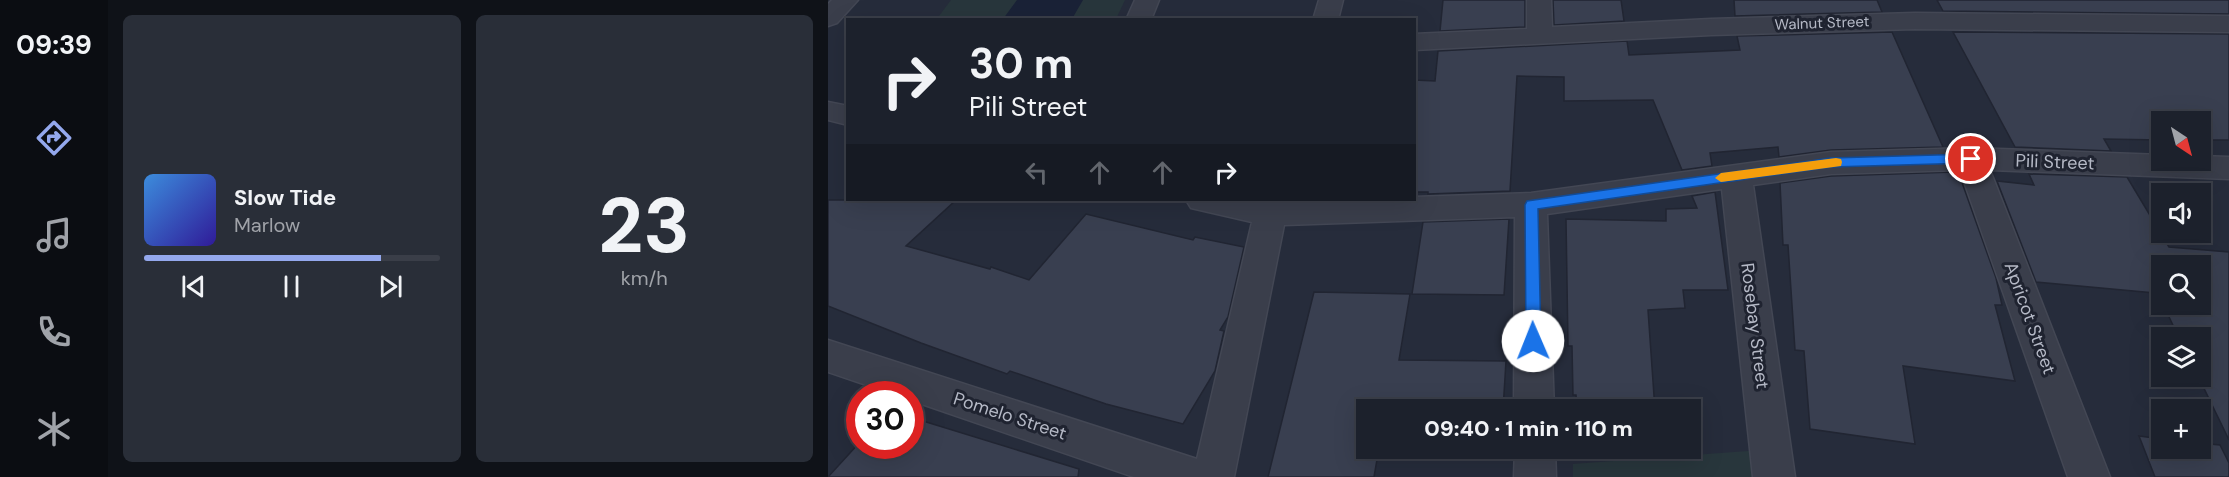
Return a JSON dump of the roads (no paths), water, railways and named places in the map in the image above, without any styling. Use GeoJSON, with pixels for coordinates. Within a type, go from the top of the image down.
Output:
{"type":"FeatureCollection","features":[{"type":"Feature","properties":{"kind":"street"},"geometry":{"type":"LineString","coordinates":[[828,18],[846,0]]}},
{"type":"Feature","properties":{"kind":"street"},"geometry":{"type":"LineString","coordinates":[[1139,18],[1147,0]]}},
{"type":"Feature","properties":{"kind":"street"},"geometry":{"type":"LineString","coordinates":[[1326,18],[1330,0]]}},
{"type":"Feature","properties":{"kind":"street"},"geometry":{"type":"LineString","coordinates":[[1539,0],[1540,36]]}},
{"type":"Feature","properties":{"kind":"street"},"geometry":{"type":"LineString","coordinates":[[1709,0],[1711,27]]}},
{"type":"Feature","properties":{"kind":"street"},"geometry":{"type":"LineString","coordinates":[[2096,0],[2110,22]]}},
{"type":"Feature","properties":{"kind":"street","name":"Walnut Street"},"geometry":{"type":"LineString","coordinates":[[1416,42],[1711,27],[1911,10],[2110,22],[2229,24]]}},
{"type":"Feature","properties":{"kind":"street"},"geometry":{"type":"LineString","coordinates":[[828,111],[846,116]]}},
{"type":"Feature","properties":{"kind":"street","name":"Pili Street"},"geometry":{"type":"LineString","coordinates":[[1212,201],[1271,207],[1531,205],[1831,163],[1971,159],[2226,172]]}},
{"type":"Feature","properties":{"kind":"street","name":"Apricot Street"},"geometry":{"type":"LineString","coordinates":[[1971,159],[2089,477]]}},
{"type":"Feature","properties":{"kind":"street","name":"Rosebay Street"},"geometry":{"type":"LineString","coordinates":[[1736,175],[1774,477]]}},
{"type":"Feature","properties":{"kind":"street"},"geometry":{"type":"LineString","coordinates":[[1531,205],[1534,399]]}},
{"type":"Feature","properties":{"kind":"street"},"geometry":{"type":"LineString","coordinates":[[1213,477],[1271,207]]}},
{"type":"Feature","properties":{"kind":"street","name":"Pomelo Street"},"geometry":{"type":"LineString","coordinates":[[828,356],[1192,477]]}},
{"type":"Feature","properties":{"kind":"street"},"geometry":{"type":"LineString","coordinates":[[1535,459],[1535,477]]}},
{"type":"Feature","properties":{"kind":"water"},"geometry":{"type":"Polygon","coordinates":[[[1017,0],[1083,0],[1073,18],[1004,18],[1017,0]]]}}]}
